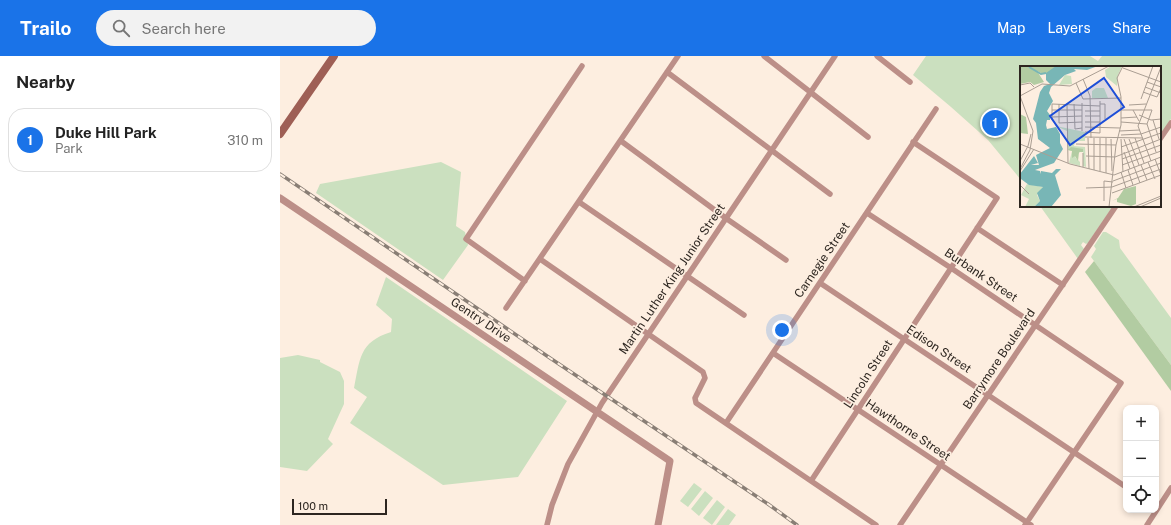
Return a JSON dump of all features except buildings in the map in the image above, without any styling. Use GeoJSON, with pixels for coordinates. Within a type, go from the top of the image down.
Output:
{"type":"FeatureCollection","features":[{"type":"Feature","properties":{"kind":"main road"},"geometry":{"type":"LineString","coordinates":[[280,134],[334,56]]}},
{"type":"Feature","properties":{"kind":"street"},"geometry":{"type":"LineString","coordinates":[[506,308],[678,56]]}},
{"type":"Feature","properties":{"kind":"street"},"geometry":{"type":"LineString","coordinates":[[764,56],[868,137]]}},
{"type":"Feature","properties":{"kind":"street","name":"Martin Luther King Junior Street"},"geometry":{"type":"LineString","coordinates":[[547,525],[552,505],[568,464],[597,411],[836,56]]}},
{"type":"Feature","properties":{"kind":"street"},"geometry":{"type":"LineString","coordinates":[[877,56],[910,82]]}},
{"type":"Feature","properties":{"kind":"street"},"geometry":{"type":"LineString","coordinates":[[525,281],[466,239],[582,66]]}},
{"type":"Feature","properties":{"kind":"street"},"geometry":{"type":"LineString","coordinates":[[667,72],[830,194]]}},
{"type":"Feature","properties":{"kind":"street","name":"Carnegie Street"},"geometry":{"type":"LineString","coordinates":[[726,423],[936,109]]}},
{"type":"Feature","properties":{"kind":"street"},"geometry":{"type":"LineString","coordinates":[[1161,138],[1171,123]]}},
{"type":"Feature","properties":{"kind":"street"},"geometry":{"type":"LineString","coordinates":[[620,141],[786,260]]}},
{"type":"Feature","properties":{"kind":"street","name":"Lincoln Street"},"geometry":{"type":"LineString","coordinates":[[811,481],[997,198],[913,142]]}},
{"type":"Feature","properties":{"kind":"street","name":"Gentry Drive"},"geometry":{"type":"LineString","coordinates":[[280,198],[670,461],[658,525]]}},
{"type":"Feature","properties":{"kind":"street"},"geometry":{"type":"LineString","coordinates":[[579,202],[744,315]]}},
{"type":"Feature","properties":{"kind":"street","name":"Barrymore Boulevard"},"geometry":{"type":"LineString","coordinates":[[900,525],[1115,207]]}},
{"type":"Feature","properties":{"kind":"street","name":"Burbank Street"},"geometry":{"type":"LineString","coordinates":[[867,213],[1121,383],[1074,452]]}},
{"type":"Feature","properties":{"kind":"street"},"geometry":{"type":"LineString","coordinates":[[977,228],[1063,285]]}},
{"type":"Feature","properties":{"kind":"street"},"geometry":{"type":"LineString","coordinates":[[540,258],[703,372],[705,376],[695,401],[876,525]]}},
{"type":"Feature","properties":{"kind":"street","name":"Edison Street"},"geometry":{"type":"LineString","coordinates":[[820,283],[1123,485]]}},
{"type":"Feature","properties":{"kind":"street","name":"Hawthorne Street"},"geometry":{"type":"LineString","coordinates":[[773,353],[1028,524]]}},
{"type":"Feature","properties":{"kind":"street"},"geometry":{"type":"LineString","coordinates":[[1028,524],[1074,452]]}},
{"type":"Feature","properties":{"kind":"street"},"geometry":{"type":"LineString","coordinates":[[1159,505],[1171,488]]}},
{"type":"Feature","properties":{"kind":"street"},"geometry":{"type":"LineString","coordinates":[[1146,525],[1154,513]]}},
{"type":"Feature","properties":{"kind":"green space"},"geometry":{"type":"Polygon","coordinates":[[[926,56],[1090,56],[1098,61],[1102,56],[1171,56],[1171,119],[1161,134],[1161,66],[1020,66],[1020,179],[988,140],[913,75],[926,56]]]}},
{"type":"Feature","properties":{"kind":"green space"},"geometry":{"type":"Polygon","coordinates":[[[441,162],[461,172],[456,226],[465,232],[468,245],[443,280],[316,193],[320,184],[441,162]]]}},
{"type":"Feature","properties":{"kind":"green space"},"geometry":{"type":"Polygon","coordinates":[[[1041,207],[1112,207],[1088,243],[1086,244],[1083,242],[1081,245],[1084,249],[1078,259],[1041,207]]]}},
{"type":"Feature","properties":{"kind":"green space"},"geometry":{"type":"Polygon","coordinates":[[[1103,232],[1106,232],[1119,240],[1120,248],[1171,318],[1171,365],[1091,257],[1096,249],[1094,246],[1103,232]]]}},
{"type":"Feature","properties":{"kind":"green space"},"geometry":{"type":"Polygon","coordinates":[[[1094,261],[1171,365],[1171,391],[1085,272],[1094,261]]]}},
{"type":"Feature","properties":{"kind":"green space"},"geometry":{"type":"Polygon","coordinates":[[[386,277],[567,401],[518,477],[443,485],[350,423],[367,397],[354,388],[363,353],[367,346],[373,341],[380,336],[391,332],[392,319],[376,305],[386,277]]]}},
{"type":"Feature","properties":{"kind":"green space"},"geometry":{"type":"Polygon","coordinates":[[[298,355],[320,360],[320,362],[340,372],[344,381],[344,404],[328,439],[333,444],[307,471],[280,467],[280,358],[298,355]]]}},
{"type":"Feature","properties":{"kind":"green space"},"geometry":{"type":"Polygon","coordinates":[[[694,483],[702,489],[688,507],[680,501],[694,483]]]}},
{"type":"Feature","properties":{"kind":"green space"},"geometry":{"type":"Polygon","coordinates":[[[705,491],[713,498],[699,516],[691,509],[705,491]]]}},
{"type":"Feature","properties":{"kind":"green space"},"geometry":{"type":"Polygon","coordinates":[[[717,500],[725,507],[712,525],[703,518],[717,500]]]}},
{"type":"Feature","properties":{"kind":"green space"},"geometry":{"type":"Polygon","coordinates":[[[728,509],[736,515],[729,525],[716,525],[728,509]]]}},
{"type":"Feature","properties":{"kind":"railway"},"geometry":{"type":"LineString","coordinates":[[280,174],[797,525]]}},
{"type":"Feature","properties":{"kind":"place","name":"Duke Hill Park"},"geometry":{"type":"Point","coordinates":[995,123]}}]}
